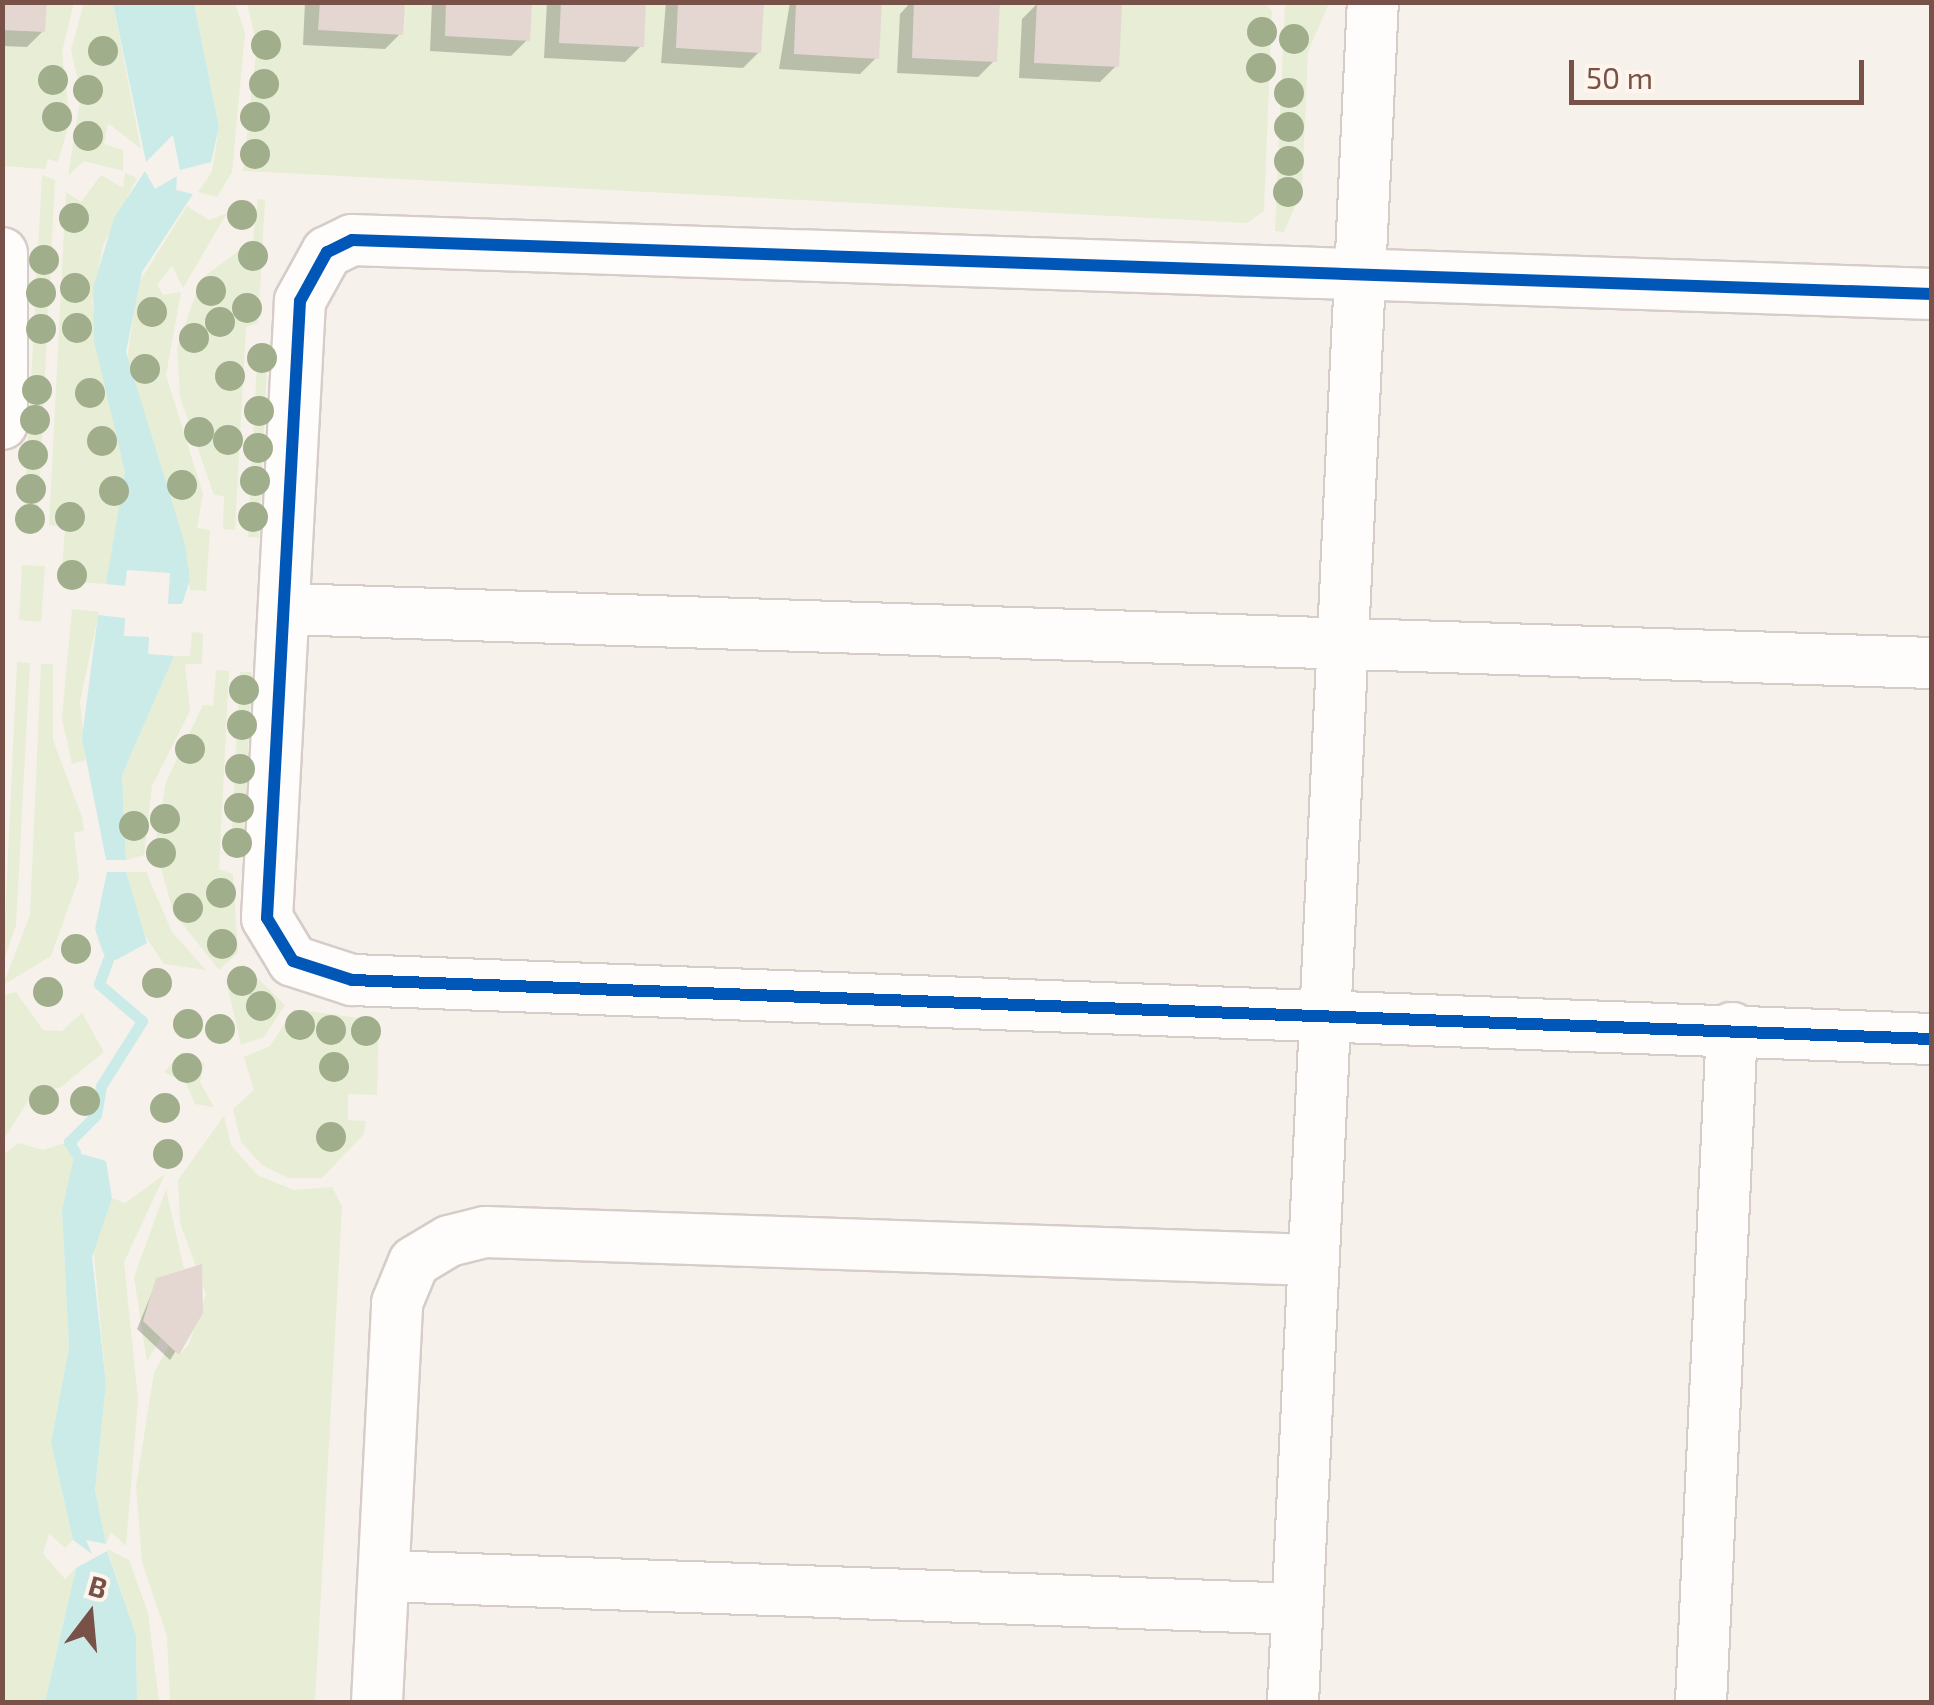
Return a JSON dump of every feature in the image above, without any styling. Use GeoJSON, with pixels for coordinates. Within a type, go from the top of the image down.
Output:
{"type":"FeatureCollection","features":[{"type":"Feature","properties":{"kind":"street"},"geometry":{"type":"LineString","coordinates":[[1292,1702],[1373,2]]}},
{"type":"Feature","properties":{"kind":"street"},"geometry":{"type":"LineString","coordinates":[[1932,294],[352,240],[309,273],[300,301],[268,918],[293,961],[321,976],[1732,1028],[1932,1039]]}},
{"type":"Feature","properties":{"kind":"street"},"geometry":{"type":"LineString","coordinates":[[2,253],[2,424]]}},
{"type":"Feature","properties":{"kind":"street"},"geometry":{"type":"LineString","coordinates":[[286,609],[1342,648],[1932,664]]}},
{"type":"Feature","properties":{"kind":"street"},"geometry":{"type":"LineString","coordinates":[[1701,1702],[1732,1028]]}},
{"type":"Feature","properties":{"kind":"street"},"geometry":{"type":"LineString","coordinates":[[377,1702],[396,1303],[414,1262],[449,1241],[485,1232],[1313,1260]]}},
{"type":"Feature","properties":{"kind":"street"},"geometry":{"type":"LineString","coordinates":[[385,1576],[1297,1609]]}},
{"type":"Feature","properties":{"kind":"green space"},"geometry":{"type":"Polygon","coordinates":[[[1265,2],[1272,11],[1264,211],[1247,223],[243,171],[257,46],[247,3],[1265,2]]]}},
{"type":"Feature","properties":{"kind":"green space"},"geometry":{"type":"Polygon","coordinates":[[[2,3],[74,3],[62,52],[70,120],[58,162],[48,159],[45,169],[3,166],[2,3]]]}},
{"type":"Feature","properties":{"kind":"green space"},"geometry":{"type":"Polygon","coordinates":[[[84,3],[113,3],[141,149],[108,123],[104,144],[123,150],[123,171],[84,161],[68,176],[81,95],[71,50],[84,3]]]}},
{"type":"Feature","properties":{"kind":"green space"},"geometry":{"type":"Polygon","coordinates":[[[194,3],[235,3],[245,33],[232,172],[217,197],[198,192],[212,172],[219,127],[194,3]]]}},
{"type":"Feature","properties":{"kind":"green space"},"geometry":{"type":"Polygon","coordinates":[[[1285,3],[1329,3],[1308,52],[1302,190],[1284,232],[1275,231],[1285,3]]]}},
{"type":"Feature","properties":{"kind":"green space"},"geometry":{"type":"Polygon","coordinates":[[[125,173],[137,178],[103,245],[92,303],[125,472],[118,541],[106,584],[61,581],[65,527],[49,525],[66,192],[81,202],[101,175],[123,188],[125,173]]]}},
{"type":"Feature","properties":{"kind":"green space"},"geometry":{"type":"Polygon","coordinates":[[[42,175],[55,180],[37,533],[23,532],[42,175]]]}},
{"type":"Feature","properties":{"kind":"green space"},"geometry":{"type":"Polygon","coordinates":[[[258,199],[265,200],[258,323],[246,327],[235,530],[223,529],[224,496],[214,495],[180,397],[177,348],[201,279],[253,240],[258,199]]]}},
{"type":"Feature","properties":{"kind":"green space"},"geometry":{"type":"Polygon","coordinates":[[[187,206],[209,220],[227,213],[183,288],[172,266],[157,285],[163,295],[181,292],[166,375],[203,494],[197,528],[210,530],[206,591],[190,590],[185,544],[127,360],[138,284],[187,206]]]}},
{"type":"Feature","properties":{"kind":"green space"},"geometry":{"type":"Polygon","coordinates":[[[258,344],[268,344],[259,538],[248,537],[258,344]]]}},
{"type":"Feature","properties":{"kind":"green space"},"geometry":{"type":"Polygon","coordinates":[[[22,565],[45,566],[41,622],[19,620],[22,565]]]}},
{"type":"Feature","properties":{"kind":"green space"},"geometry":{"type":"Polygon","coordinates":[[[72,609],[99,612],[80,701],[86,760],[72,764],[62,718],[72,609]]]}},
{"type":"Feature","properties":{"kind":"green space"},"geometry":{"type":"Polygon","coordinates":[[[192,632],[203,633],[202,664],[185,664],[190,711],[152,786],[144,855],[126,860],[122,775],[174,656],[190,656],[192,632]]]}},
{"type":"Feature","properties":{"kind":"green space"},"geometry":{"type":"Polygon","coordinates":[[[17,662],[30,663],[16,925],[3,963],[17,662]]]}},
{"type":"Feature","properties":{"kind":"green space"},"geometry":{"type":"Polygon","coordinates":[[[41,664],[53,664],[53,740],[82,817],[84,831],[74,832],[79,878],[51,956],[3,985],[30,915],[41,664]]]}},
{"type":"Feature","properties":{"kind":"green space"},"geometry":{"type":"Polygon","coordinates":[[[216,670],[229,671],[219,869],[233,874],[238,953],[219,970],[173,912],[155,846],[166,782],[203,705],[213,706],[216,670]]]}},
{"type":"Feature","properties":{"kind":"green space"},"geometry":{"type":"Polygon","coordinates":[[[240,672],[252,672],[243,851],[231,851],[240,672]]]}},
{"type":"Feature","properties":{"kind":"green space"},"geometry":{"type":"Polygon","coordinates":[[[126,872],[146,872],[172,932],[206,970],[164,964],[136,922],[126,872]]]}},
{"type":"Feature","properties":{"kind":"green space"},"geometry":{"type":"Polygon","coordinates":[[[243,964],[285,1005],[264,1037],[241,1045],[226,980],[243,964]]]}},
{"type":"Feature","properties":{"kind":"green space"},"geometry":{"type":"Polygon","coordinates":[[[16,992],[43,1030],[62,1031],[82,1013],[104,1052],[61,1087],[32,1094],[3,1141],[3,995],[16,992]]]}},
{"type":"Feature","properties":{"kind":"green space"},"geometry":{"type":"Polygon","coordinates":[[[294,1009],[379,1021],[377,1095],[348,1094],[348,1120],[366,1121],[364,1134],[322,1178],[289,1178],[262,1165],[241,1142],[233,1109],[254,1090],[244,1057],[270,1046],[294,1009]]]}},
{"type":"Feature","properties":{"kind":"green space"},"geometry":{"type":"Polygon","coordinates":[[[182,1052],[204,1063],[200,1082],[214,1107],[195,1104],[186,1083],[164,1072],[182,1052]]]}},
{"type":"Feature","properties":{"kind":"green space"},"geometry":{"type":"Polygon","coordinates":[[[224,1116],[231,1145],[257,1175],[294,1190],[332,1187],[342,1206],[315,1702],[170,1702],[167,1636],[142,1562],[136,1486],[154,1373],[169,1345],[179,1355],[189,1344],[206,1294],[180,1223],[178,1180],[224,1116]]]}},
{"type":"Feature","properties":{"kind":"green space"},"geometry":{"type":"Polygon","coordinates":[[[68,1142],[75,1153],[62,1210],[69,1348],[51,1442],[73,1540],[65,1548],[49,1533],[43,1554],[65,1579],[76,1568],[45,1702],[3,1702],[3,1155],[18,1143],[43,1150],[68,1142]]]}},
{"type":"Feature","properties":{"kind":"green space"},"geometry":{"type":"Polygon","coordinates":[[[165,1174],[124,1262],[138,1401],[126,1546],[111,1532],[106,1544],[95,1490],[106,1384],[93,1245],[112,1198],[125,1203],[165,1174]]]}},
{"type":"Feature","properties":{"kind":"green space"},"geometry":{"type":"Polygon","coordinates":[[[166,1189],[184,1269],[156,1278],[161,1338],[147,1362],[134,1277],[166,1189]]]}},
{"type":"Feature","properties":{"kind":"green space"},"geometry":{"type":"Polygon","coordinates":[[[107,1549],[129,1560],[148,1613],[159,1702],[137,1702],[136,1635],[107,1549]]]}},
{"type":"Feature","properties":{"kind":"water"},"geometry":{"type":"Polygon","coordinates":[[[113,3],[194,3],[219,127],[211,162],[180,170],[173,135],[146,162],[113,3]]]}},
{"type":"Feature","properties":{"kind":"water"},"geometry":{"type":"Polygon","coordinates":[[[145,171],[155,189],[177,176],[176,190],[193,194],[142,272],[126,352],[185,544],[190,580],[182,604],[168,604],[170,573],[127,570],[125,586],[106,584],[125,472],[94,341],[93,288],[114,218],[145,171]]]}},
{"type":"Feature","properties":{"kind":"water"},"geometry":{"type":"Polygon","coordinates":[[[98,615],[125,618],[124,636],[149,637],[148,654],[174,656],[122,775],[126,860],[106,860],[82,738],[98,615]]]}},
{"type":"Feature","properties":{"kind":"water"},"geometry":{"type":"Polygon","coordinates":[[[107,872],[126,872],[147,943],[116,960],[103,953],[95,929],[107,872]]]}},
{"type":"Feature","properties":{"kind":"water"},"geometry":{"type":"Polygon","coordinates":[[[75,1152],[106,1161],[112,1198],[92,1257],[106,1384],[95,1490],[106,1544],[86,1540],[92,1554],[73,1540],[51,1442],[69,1348],[62,1210],[75,1152]]]}},
{"type":"Feature","properties":{"kind":"water"},"geometry":{"type":"Polygon","coordinates":[[[107,1551],[136,1635],[137,1702],[45,1702],[76,1568],[107,1551]]]}},
{"type":"Feature","properties":{"kind":"building"},"geometry":{"type":"Polygon","coordinates":[[[2,2],[47,2],[45,32],[2,30],[2,2]]]}},
{"type":"Feature","properties":{"kind":"building"},"geometry":{"type":"Polygon","coordinates":[[[320,2],[405,2],[403,35],[318,30],[320,2]]]}},
{"type":"Feature","properties":{"kind":"building"},"geometry":{"type":"Polygon","coordinates":[[[446,2],[532,2],[530,41],[445,36],[446,2]]]}},
{"type":"Feature","properties":{"kind":"building"},"geometry":{"type":"Polygon","coordinates":[[[561,2],[646,2],[644,47],[559,43],[561,2]]]}},
{"type":"Feature","properties":{"kind":"building"},"geometry":{"type":"Polygon","coordinates":[[[678,2],[764,2],[761,53],[676,48],[678,2]]]}},
{"type":"Feature","properties":{"kind":"building"},"geometry":{"type":"Polygon","coordinates":[[[796,2],[882,2],[879,59],[794,54],[796,2]]]}},
{"type":"Feature","properties":{"kind":"building"},"geometry":{"type":"Polygon","coordinates":[[[914,2],[1000,2],[997,62],[912,58],[914,2]]]}},
{"type":"Feature","properties":{"kind":"building"},"geometry":{"type":"Polygon","coordinates":[[[1037,2],[1122,5],[1119,67],[1034,63],[1037,2]]]}},
{"type":"Feature","properties":{"kind":"building"},"geometry":{"type":"Polygon","coordinates":[[[202,1264],[203,1313],[179,1355],[143,1321],[156,1278],[202,1264]]]}},
{"type":"Feature","properties":{"kind":"waterway"},"geometry":{"type":"LineString","coordinates":[[75,1152],[69,1142],[96,1115],[101,1086],[142,1021],[99,984],[109,956]]}},
{"type":"Feature","properties":{"kind":"cycle path"},"geometry":{"type":"LineString","coordinates":[[1932,294],[352,240],[327,252],[300,301],[267,918],[293,961],[352,980],[1932,1039]]}}]}
